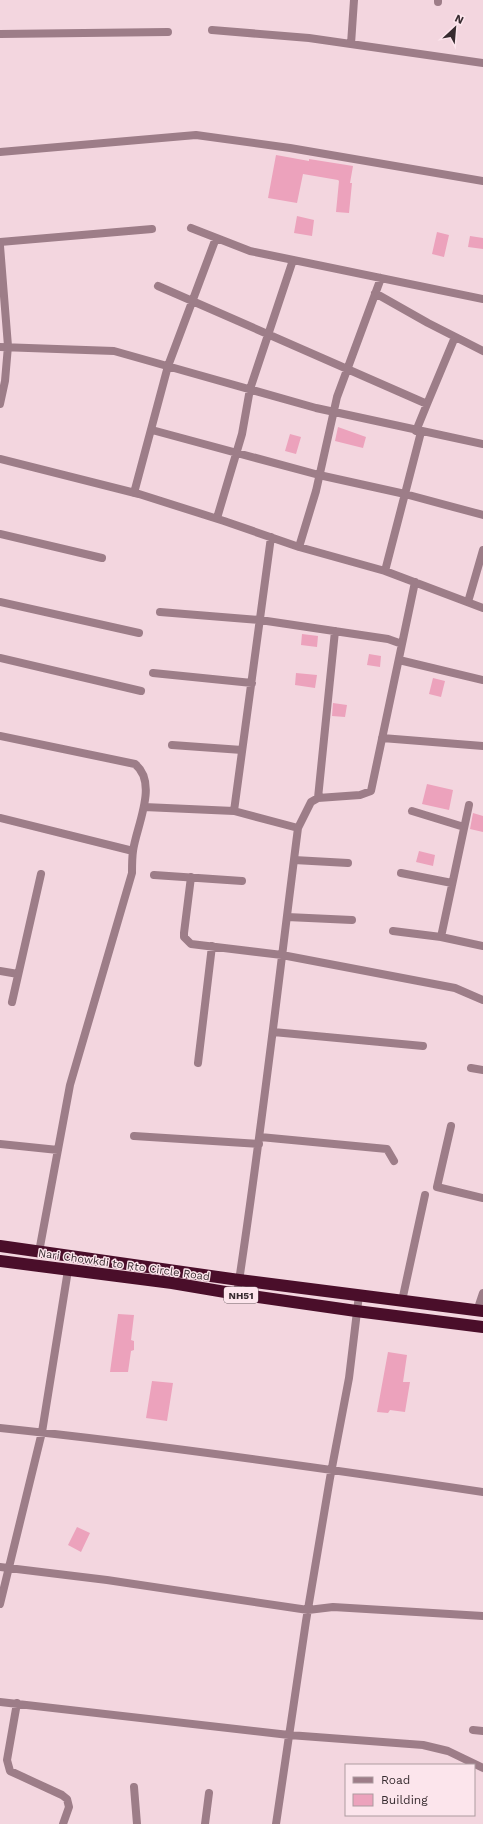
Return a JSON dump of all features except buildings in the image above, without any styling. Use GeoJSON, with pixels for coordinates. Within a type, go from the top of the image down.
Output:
{"type":"FeatureCollection","features":[{"type":"Feature","properties":{"kind":"highway","name":"NH51"},"geometry":{"type":"LineString","coordinates":[[0,1246],[239,1280],[480,1311]]}},
{"type":"Feature","properties":{"kind":"highway","name":"Nari Chowkdi to Rto Circle Road"},"geometry":{"type":"LineString","coordinates":[[0,1261],[172,1283],[356,1311],[483,1327]]}},
{"type":"Feature","properties":{"kind":"street"},"geometry":{"type":"LineString","coordinates":[[351,44],[354,0]]}},
{"type":"Feature","properties":{"kind":"street"},"geometry":{"type":"LineString","coordinates":[[212,30],[309,38],[483,63]]}},
{"type":"Feature","properties":{"kind":"street"},"geometry":{"type":"LineString","coordinates":[[0,34],[168,32]]}},
{"type":"Feature","properties":{"kind":"street"},"geometry":{"type":"LineString","coordinates":[[0,152],[196,135],[290,148],[483,181]]}},
{"type":"Feature","properties":{"kind":"street"},"geometry":{"type":"LineString","coordinates":[[191,228],[250,251],[483,299]]}},
{"type":"Feature","properties":{"kind":"street"},"geometry":{"type":"LineString","coordinates":[[0,242],[152,229]]}},
{"type":"Feature","properties":{"kind":"street"},"geometry":{"type":"LineString","coordinates":[[134,493],[168,366],[216,238]]}},
{"type":"Feature","properties":{"kind":"street"},"geometry":{"type":"LineString","coordinates":[[0,246],[5,381],[0,404]]}},
{"type":"Feature","properties":{"kind":"street"},"geometry":{"type":"LineString","coordinates":[[216,518],[242,434],[250,389],[293,260]]}},
{"type":"Feature","properties":{"kind":"street"},"geometry":{"type":"LineString","coordinates":[[299,547],[319,475],[333,412],[381,278]]}},
{"type":"Feature","properties":{"kind":"street"},"geometry":{"type":"LineString","coordinates":[[158,286],[348,367],[428,404]]}},
{"type":"Feature","properties":{"kind":"street"},"geometry":{"type":"LineString","coordinates":[[375,292],[483,351]]}},
{"type":"Feature","properties":{"kind":"street"},"geometry":{"type":"LineString","coordinates":[[385,571],[405,494],[418,431],[455,337]]}},
{"type":"Feature","properties":{"kind":"street"},"geometry":{"type":"LineString","coordinates":[[4,346],[114,351],[333,412],[483,444]]}},
{"type":"Feature","properties":{"kind":"street"},"geometry":{"type":"LineString","coordinates":[[152,430],[319,475],[405,494],[483,515]]}},
{"type":"Feature","properties":{"kind":"street"},"geometry":{"type":"LineString","coordinates":[[0,459],[134,493],[216,518],[299,547],[385,571],[483,608]]}},
{"type":"Feature","properties":{"kind":"street"},"geometry":{"type":"LineString","coordinates":[[0,534],[102,558]]}},
{"type":"Feature","properties":{"kind":"street"},"geometry":{"type":"LineString","coordinates":[[234,811],[271,537]]}},
{"type":"Feature","properties":{"kind":"street"},"geometry":{"type":"LineString","coordinates":[[468,602],[483,550]]}},
{"type":"Feature","properties":{"kind":"street"},"geometry":{"type":"LineString","coordinates":[[237,1294],[259,1140],[298,828],[311,802],[318,798],[360,795],[371,791],[415,582]]}},
{"type":"Feature","properties":{"kind":"street"},"geometry":{"type":"LineString","coordinates":[[0,602],[139,633]]}},
{"type":"Feature","properties":{"kind":"street"},"geometry":{"type":"LineString","coordinates":[[160,612],[260,620],[388,639],[402,644]]}},
{"type":"Feature","properties":{"kind":"street"},"geometry":{"type":"LineString","coordinates":[[318,798],[335,631]]}},
{"type":"Feature","properties":{"kind":"street"},"geometry":{"type":"LineString","coordinates":[[0,658],[141,691]]}},
{"type":"Feature","properties":{"kind":"street"},"geometry":{"type":"LineString","coordinates":[[399,660],[483,680]]}},
{"type":"Feature","properties":{"kind":"street"},"geometry":{"type":"LineString","coordinates":[[154,673],[252,684]]}},
{"type":"Feature","properties":{"kind":"street"},"geometry":{"type":"LineString","coordinates":[[0,736],[135,764],[140,768],[145,776],[144,807],[133,851],[132,873],[70,1085],[40,1252]]}},
{"type":"Feature","properties":{"kind":"street"},"geometry":{"type":"LineString","coordinates":[[382,738],[483,746]]}},
{"type":"Feature","properties":{"kind":"street"},"geometry":{"type":"LineString","coordinates":[[172,745],[242,750]]}},
{"type":"Feature","properties":{"kind":"street"},"geometry":{"type":"LineString","coordinates":[[441,937],[469,805]]}},
{"type":"Feature","properties":{"kind":"street"},"geometry":{"type":"LineString","coordinates":[[144,807],[234,811],[298,828]]}},
{"type":"Feature","properties":{"kind":"street"},"geometry":{"type":"LineString","coordinates":[[412,811],[464,827]]}},
{"type":"Feature","properties":{"kind":"street"},"geometry":{"type":"LineString","coordinates":[[0,818],[133,851]]}},
{"type":"Feature","properties":{"kind":"street"},"geometry":{"type":"LineString","coordinates":[[294,860],[348,863]]}},
{"type":"Feature","properties":{"kind":"street"},"geometry":{"type":"LineString","coordinates":[[401,873],[452,883]]}},
{"type":"Feature","properties":{"kind":"street"},"geometry":{"type":"LineString","coordinates":[[12,1002],[40,874]]}},
{"type":"Feature","properties":{"kind":"street"},"geometry":{"type":"LineString","coordinates":[[154,875],[242,881]]}},
{"type":"Feature","properties":{"kind":"street"},"geometry":{"type":"LineString","coordinates":[[191,878],[184,937],[191,944],[282,956],[455,988],[483,1000]]}},
{"type":"Feature","properties":{"kind":"street"},"geometry":{"type":"LineString","coordinates":[[287,917],[352,920]]}},
{"type":"Feature","properties":{"kind":"street"},"geometry":{"type":"LineString","coordinates":[[393,932],[441,937],[483,946]]}},
{"type":"Feature","properties":{"kind":"street"},"geometry":{"type":"LineString","coordinates":[[198,1062],[212,946]]}},
{"type":"Feature","properties":{"kind":"street"},"geometry":{"type":"LineString","coordinates":[[0,970],[18,974]]}},
{"type":"Feature","properties":{"kind":"street"},"geometry":{"type":"LineString","coordinates":[[273,1032],[423,1046]]}},
{"type":"Feature","properties":{"kind":"street"},"geometry":{"type":"LineString","coordinates":[[471,1068],[483,1070]]}},
{"type":"Feature","properties":{"kind":"street"},"geometry":{"type":"LineString","coordinates":[[451,1126],[436,1187],[483,1198]]}},
{"type":"Feature","properties":{"kind":"street"},"geometry":{"type":"LineString","coordinates":[[134,1136],[259,1140],[387,1149],[394,1160]]}},
{"type":"Feature","properties":{"kind":"street"},"geometry":{"type":"LineString","coordinates":[[0,1144],[58,1150]]}},
{"type":"Feature","properties":{"kind":"street"},"geometry":{"type":"LineString","coordinates":[[402,1301],[425,1195]]}},
{"type":"Feature","properties":{"kind":"street"},"geometry":{"type":"LineString","coordinates":[[0,1604],[42,1432],[68,1270]]}},
{"type":"Feature","properties":{"kind":"street"},"geometry":{"type":"LineString","coordinates":[[480,1311],[483,1293]]}},
{"type":"Feature","properties":{"kind":"street"},"geometry":{"type":"LineString","coordinates":[[276,1824],[308,1610],[349,1378],[359,1296]]}},
{"type":"Feature","properties":{"kind":"street"},"geometry":{"type":"LineString","coordinates":[[0,1428],[42,1432],[332,1470],[483,1492]]}},
{"type":"Feature","properties":{"kind":"street"},"geometry":{"type":"LineString","coordinates":[[0,1567],[106,1580],[308,1610],[333,1607],[483,1616]]}},
{"type":"Feature","properties":{"kind":"street"},"geometry":{"type":"LineString","coordinates":[[0,1702],[289,1735],[423,1745],[448,1750],[483,1768]]}},
{"type":"Feature","properties":{"kind":"street"},"geometry":{"type":"LineString","coordinates":[[17,1703],[6,1760],[8,1767],[10,1771],[67,1799],[69,1808],[63,1824]]}},
{"type":"Feature","properties":{"kind":"street"},"geometry":{"type":"LineString","coordinates":[[474,1730],[483,1731]]}},
{"type":"Feature","properties":{"kind":"street"},"geometry":{"type":"LineString","coordinates":[[134,1786],[137,1824]]}},
{"type":"Feature","properties":{"kind":"street"},"geometry":{"type":"LineString","coordinates":[[205,1824],[210,1793]]}}]}
